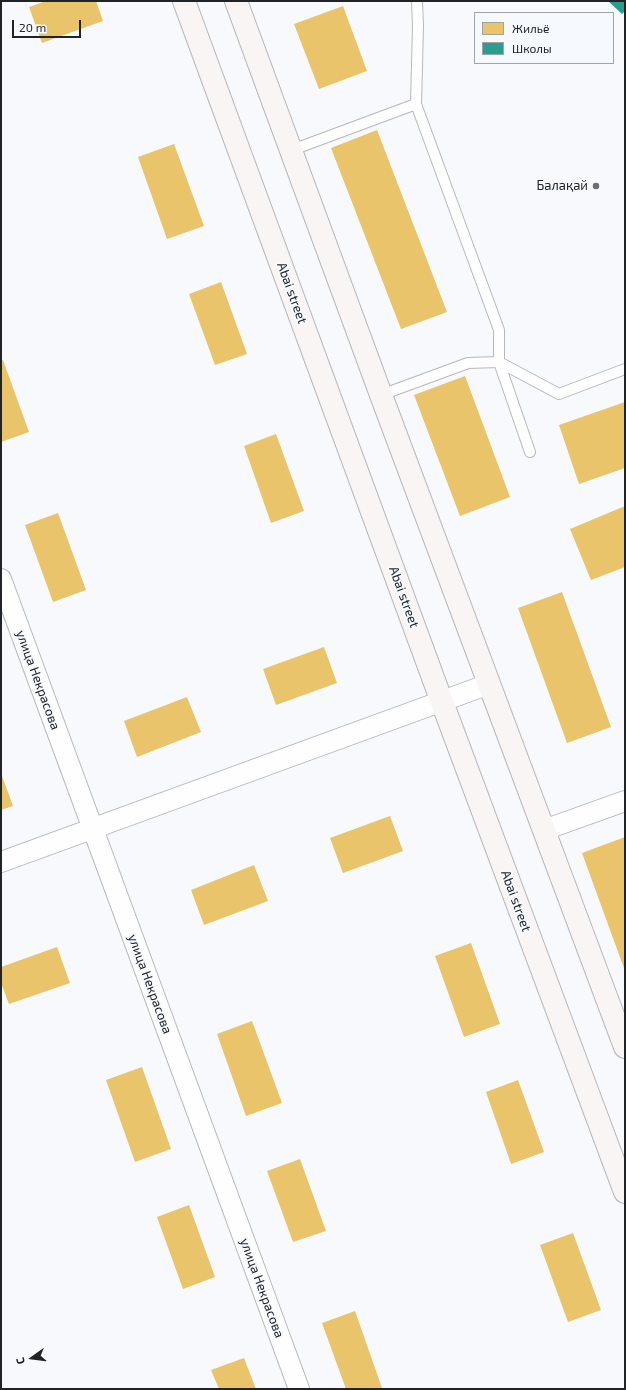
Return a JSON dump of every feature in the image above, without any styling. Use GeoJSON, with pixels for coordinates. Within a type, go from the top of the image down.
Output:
{"type":"FeatureCollection","features":[{"type":"Feature","properties":{"kind":"street","name":"Abai street"},"geometry":{"type":"LineString","coordinates":[[184,1],[442,702],[625,1192]]}},
{"type":"Feature","properties":{"kind":"street"},"geometry":{"type":"LineString","coordinates":[[236,1],[381,395],[625,1047]]}},
{"type":"Feature","properties":{"kind":"street","name":"улица Некрасова"},"geometry":{"type":"LineString","coordinates":[[1,579],[299,1389]]}},
{"type":"Feature","properties":{"kind":"street"},"geometry":{"type":"LineString","coordinates":[[1,862],[489,684]]}},
{"type":"Feature","properties":{"kind":"street"},"geometry":{"type":"LineString","coordinates":[[544,830],[625,801]]}},
{"type":"Feature","properties":{"kind":"lane"},"geometry":{"type":"LineString","coordinates":[[417,1],[418,26],[416,104],[499,330],[499,362],[530,452]]}},
{"type":"Feature","properties":{"kind":"lane"},"geometry":{"type":"LineString","coordinates":[[292,150],[416,104]]}},
{"type":"Feature","properties":{"kind":"lane"},"geometry":{"type":"LineString","coordinates":[[381,395],[468,363],[499,362],[559,394],[625,369]]}},
{"type":"Feature","properties":{"kind":"building: Жильё"},"geometry":{"type":"Polygon","coordinates":[[[46,1],[96,1],[103,21],[42,43],[29,7],[46,1]]]}},
{"type":"Feature","properties":{"kind":"building: Жильё"},"geometry":{"type":"Polygon","coordinates":[[[343,6],[367,71],[319,89],[294,24],[343,6]]]}},
{"type":"Feature","properties":{"kind":"building: Жильё"},"geometry":{"type":"Polygon","coordinates":[[[377,130],[447,312],[401,329],[331,148],[377,130]]]}},
{"type":"Feature","properties":{"kind":"building: Жильё"},"geometry":{"type":"Polygon","coordinates":[[[174,144],[204,226],[167,239],[138,157],[174,144]]]}},
{"type":"Feature","properties":{"kind":"building: Жильё"},"geometry":{"type":"Polygon","coordinates":[[[221,282],[247,354],[215,365],[189,294],[221,282]]]}},
{"type":"Feature","properties":{"kind":"building: Жильё"},"geometry":{"type":"Polygon","coordinates":[[[3,360],[29,432],[1,442],[1,361],[3,360]]]}},
{"type":"Feature","properties":{"kind":"building: Жильё"},"geometry":{"type":"Polygon","coordinates":[[[465,376],[510,497],[460,516],[414,395],[465,376]]]}},
{"type":"Feature","properties":{"kind":"building: Жильё"},"geometry":{"type":"Polygon","coordinates":[[[625,402],[625,468],[579,484],[559,425],[625,402]]]}},
{"type":"Feature","properties":{"kind":"building: Жильё"},"geometry":{"type":"Polygon","coordinates":[[[276,434],[304,511],[271,523],[244,446],[276,434]]]}},
{"type":"Feature","properties":{"kind":"building: Жильё"},"geometry":{"type":"Polygon","coordinates":[[[625,506],[625,567],[591,580],[570,529],[625,506]]]}},
{"type":"Feature","properties":{"kind":"building: Жильё"},"geometry":{"type":"Polygon","coordinates":[[[58,513],[86,590],[53,602],[25,525],[58,513]]]}},
{"type":"Feature","properties":{"kind":"building: Жильё"},"geometry":{"type":"Polygon","coordinates":[[[562,592],[611,727],[567,743],[518,608],[562,592]]]}},
{"type":"Feature","properties":{"kind":"building: Жильё"},"geometry":{"type":"Polygon","coordinates":[[[324,647],[337,683],[276,705],[263,669],[324,647]]]}},
{"type":"Feature","properties":{"kind":"building: Жильё"},"geometry":{"type":"Polygon","coordinates":[[[187,697],[201,732],[137,757],[124,721],[187,697]]]}},
{"type":"Feature","properties":{"kind":"building: Жильё"},"geometry":{"type":"Polygon","coordinates":[[[1,773],[13,806],[1,810],[1,773]]]}},
{"type":"Feature","properties":{"kind":"building: Жильё"},"geometry":{"type":"Polygon","coordinates":[[[390,816],[403,851],[343,873],[330,838],[390,816]]]}},
{"type":"Feature","properties":{"kind":"building: Жильё"},"geometry":{"type":"Polygon","coordinates":[[[625,837],[625,971],[582,853],[625,837]]]}},
{"type":"Feature","properties":{"kind":"building: Жильё"},"geometry":{"type":"Polygon","coordinates":[[[254,865],[268,901],[204,925],[191,890],[254,865]]]}},
{"type":"Feature","properties":{"kind":"building: Жильё"},"geometry":{"type":"Polygon","coordinates":[[[471,943],[500,1024],[464,1037],[435,956],[471,943]]]}},
{"type":"Feature","properties":{"kind":"building: Жильё"},"geometry":{"type":"Polygon","coordinates":[[[57,947],[70,983],[9,1004],[1,983],[1,967],[57,947]]]}},
{"type":"Feature","properties":{"kind":"building: Жильё"},"geometry":{"type":"Polygon","coordinates":[[[252,1021],[282,1103],[246,1116],[217,1034],[252,1021]]]}},
{"type":"Feature","properties":{"kind":"building: Жильё"},"geometry":{"type":"Polygon","coordinates":[[[142,1067],[171,1149],[135,1162],[106,1080],[142,1067]]]}},
{"type":"Feature","properties":{"kind":"building: Жильё"},"geometry":{"type":"Polygon","coordinates":[[[518,1080],[544,1152],[511,1164],[486,1092],[518,1080]]]}},
{"type":"Feature","properties":{"kind":"building: Жильё"},"geometry":{"type":"Polygon","coordinates":[[[300,1159],[326,1231],[293,1242],[267,1171],[300,1159]]]}},
{"type":"Feature","properties":{"kind":"building: Жильё"},"geometry":{"type":"Polygon","coordinates":[[[189,1205],[215,1277],[183,1289],[157,1217],[189,1205]]]}},
{"type":"Feature","properties":{"kind":"building: Жильё"},"geometry":{"type":"Polygon","coordinates":[[[573,1233],[601,1310],[568,1322],[540,1245],[573,1233]]]}},
{"type":"Feature","properties":{"kind":"building: Жильё"},"geometry":{"type":"Polygon","coordinates":[[[355,1311],[382,1388],[381,1389],[346,1389],[322,1323],[355,1311]]]}},
{"type":"Feature","properties":{"kind":"building: Жильё"},"geometry":{"type":"Polygon","coordinates":[[[244,1358],[256,1389],[219,1389],[211,1370],[244,1358]]]}},
{"type":"Feature","properties":{"kind":"building: Школы"},"geometry":{"type":"Polygon","coordinates":[[[608,1],[625,1],[625,11],[622,14],[608,1]]]}},
{"type":"Feature","properties":{"kind":"place","name":"Балақай"},"geometry":{"type":"Point","coordinates":[596,186]}}]}
